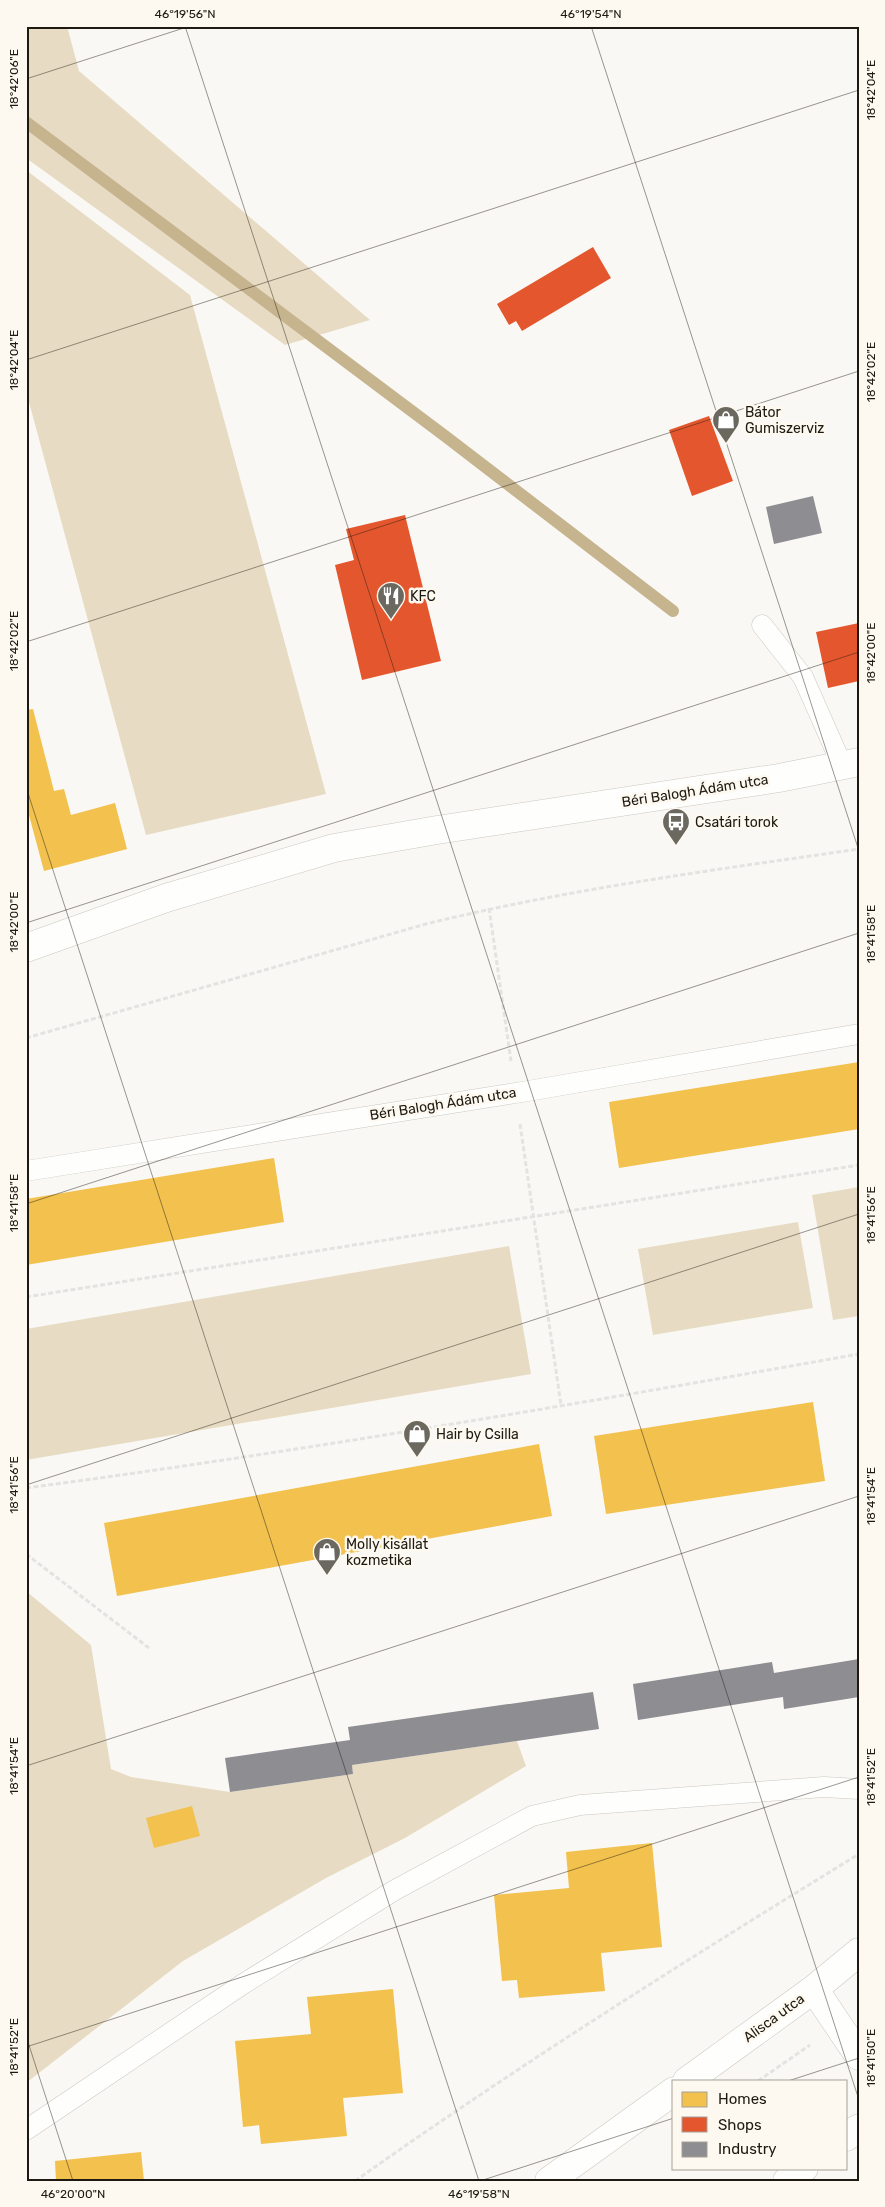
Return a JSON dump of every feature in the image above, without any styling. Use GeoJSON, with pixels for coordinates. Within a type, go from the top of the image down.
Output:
{"type":"FeatureCollection","features":[{"type":"Feature","properties":{"kind":"street","name":"Béri Balogh Ádám utca"},"geometry":{"type":"LineString","coordinates":[[26,948],[166,898],[334,848],[437,830],[779,778],[853,761]]}},
{"type":"Feature","properties":{"kind":"street","name":"Alisca utca"},"geometry":{"type":"LineString","coordinates":[[688,2080],[814,1989],[859,1952]]}},
{"type":"Feature","properties":{"kind":"street"},"geometry":{"type":"LineString","coordinates":[[814,1989],[859,2056]]}},
{"type":"Feature","properties":{"kind":"street"},"geometry":{"type":"LineString","coordinates":[[549,2181],[672,2091]]}},
{"type":"Feature","properties":{"kind":"street"},"geometry":{"type":"LineString","coordinates":[[848,2136],[859,2128]]}},
{"type":"Feature","properties":{"kind":"street"},"geometry":{"type":"LineString","coordinates":[[787,2181],[801,2170]]}},
{"type":"Feature","properties":{"kind":"lane"},"geometry":{"type":"LineString","coordinates":[[762,625],[803,678],[853,761]]}},
{"type":"Feature","properties":{"kind":"lane","name":"Béri Balogh Ádám utca"},"geometry":{"type":"LineString","coordinates":[[26,1171],[516,1093],[859,1034]]}},
{"type":"Feature","properties":{"kind":"lane"},"geometry":{"type":"LineString","coordinates":[[26,2130],[243,1984],[395,1890],[532,1816],[580,1806],[824,1787],[859,1789]]}},
{"type":"Feature","properties":{"kind":"path"},"geometry":{"type":"LineString","coordinates":[[26,1038],[489,908],[859,849]]}},
{"type":"Feature","properties":{"kind":"path"},"geometry":{"type":"LineString","coordinates":[[489,908],[561,1405]]}},
{"type":"Feature","properties":{"kind":"path"},"geometry":{"type":"LineString","coordinates":[[26,1297],[859,1165]]}},
{"type":"Feature","properties":{"kind":"path"},"geometry":{"type":"LineString","coordinates":[[26,1488],[154,1471],[561,1405],[859,1354]]}},
{"type":"Feature","properties":{"kind":"path"},"geometry":{"type":"LineString","coordinates":[[26,1554],[149,1648]]}},
{"type":"Feature","properties":{"kind":"path"},"geometry":{"type":"LineString","coordinates":[[355,2181],[476,2096],[668,1971],[859,1854]]}},
{"type":"Feature","properties":{"kind":"shaded area"},"geometry":{"type":"Polygon","coordinates":[[[26,26],[67,26],[79,71],[370,320],[285,345],[26,158],[26,26]]]}},
{"type":"Feature","properties":{"kind":"shaded area"},"geometry":{"type":"Polygon","coordinates":[[[26,170],[190,295],[326,794],[146,835],[26,391],[26,170]]]}},
{"type":"Feature","properties":{"kind":"shaded area"},"geometry":{"type":"Polygon","coordinates":[[[859,1187],[859,1316],[833,1320],[812,1195],[859,1187]]]}},
{"type":"Feature","properties":{"kind":"shaded area"},"geometry":{"type":"Polygon","coordinates":[[[798,1222],[813,1308],[653,1335],[638,1249],[798,1222]]]}},
{"type":"Feature","properties":{"kind":"shaded area"},"geometry":{"type":"Polygon","coordinates":[[[509,1246],[531,1374],[26,1460],[26,1329],[509,1246]]]}},
{"type":"Feature","properties":{"kind":"shaded area"},"geometry":{"type":"Polygon","coordinates":[[[26,1591],[91,1645],[111,1769],[131,1777],[230,1792],[353,1774],[352,1765],[517,1741],[526,1766],[405,1838],[326,1878],[183,1961],[26,2083],[26,1591]]]}},
{"type":"Feature","properties":{"kind":"building: Homes"},"geometry":{"type":"Polygon","coordinates":[[[33,709],[54,791],[64,789],[71,815],[115,803],[127,849],[44,871],[26,804],[26,798],[28,798],[26,790],[26,710],[33,709]]]}},
{"type":"Feature","properties":{"kind":"building: Homes"},"geometry":{"type":"Polygon","coordinates":[[[859,1062],[859,1129],[619,1168],[609,1102],[859,1062]]]}},
{"type":"Feature","properties":{"kind":"building: Homes"},"geometry":{"type":"Polygon","coordinates":[[[274,1158],[284,1222],[26,1265],[26,1199],[274,1158]]]}},
{"type":"Feature","properties":{"kind":"building: Homes"},"geometry":{"type":"Polygon","coordinates":[[[813,1402],[825,1481],[606,1514],[594,1436],[813,1402]]]}},
{"type":"Feature","properties":{"kind":"building: Homes"},"geometry":{"type":"Polygon","coordinates":[[[539,1444],[552,1516],[117,1596],[104,1523],[539,1444]]]}},
{"type":"Feature","properties":{"kind":"building: Homes"},"geometry":{"type":"Polygon","coordinates":[[[192,1806],[200,1836],[154,1848],[146,1818],[192,1806]]]}},
{"type":"Feature","properties":{"kind":"building: Homes"},"geometry":{"type":"Polygon","coordinates":[[[652,1843],[662,1947],[601,1953],[605,1991],[519,1998],[517,1980],[502,1981],[494,1895],[569,1888],[566,1852],[652,1843]]]}},
{"type":"Feature","properties":{"kind":"building: Homes"},"geometry":{"type":"Polygon","coordinates":[[[393,1989],[403,2093],[343,2098],[347,2136],[261,2144],[259,2125],[243,2127],[235,2041],[311,2034],[307,1997],[393,1989]]]}},
{"type":"Feature","properties":{"kind":"building: Homes"},"geometry":{"type":"Polygon","coordinates":[[[141,2152],[144,2181],[56,2181],[55,2161],[141,2152]]]}},
{"type":"Feature","properties":{"kind":"building: Shops"},"geometry":{"type":"Polygon","coordinates":[[[593,247],[611,278],[522,331],[516,321],[509,325],[497,304],[593,247]]]}},
{"type":"Feature","properties":{"kind":"building: Shops"},"geometry":{"type":"Polygon","coordinates":[[[709,416],[733,481],[692,496],[669,430],[709,416]]]}},
{"type":"Feature","properties":{"kind":"building: Shops"},"geometry":{"type":"Polygon","coordinates":[[[405,515],[441,661],[362,680],[335,565],[354,560],[346,529],[405,515]]]}},
{"type":"Feature","properties":{"kind":"building: Shops"},"geometry":{"type":"Polygon","coordinates":[[[859,623],[859,681],[828,688],[816,632],[859,623]]]}},
{"type":"Feature","properties":{"kind":"building: Industry"},"geometry":{"type":"Polygon","coordinates":[[[813,496],[822,533],[774,544],[766,507],[813,496]]]}},
{"type":"Feature","properties":{"kind":"building: Industry"},"geometry":{"type":"Polygon","coordinates":[[[859,1659],[859,1697],[784,1709],[783,1697],[638,1720],[633,1684],[772,1662],[774,1673],[859,1659]]]}},
{"type":"Feature","properties":{"kind":"building: Industry"},"geometry":{"type":"Polygon","coordinates":[[[593,1692],[599,1729],[352,1765],[353,1774],[230,1792],[225,1758],[350,1740],[348,1727],[593,1692]]]}},
{"type":"Feature","properties":{"kind":"waterway"},"geometry":{"type":"LineString","coordinates":[[26,122],[445,436],[673,611]]}},
{"type":"Feature","properties":{"kind":"place","name":"Bátor Gumiszerviz"},"geometry":{"type":"Point","coordinates":[726,444]}},
{"type":"Feature","properties":{"kind":"place","name":"KFC"},"geometry":{"type":"Point","coordinates":[391,620]}},
{"type":"Feature","properties":{"kind":"place","name":"Csatári torok"},"geometry":{"type":"Point","coordinates":[676,846]}},
{"type":"Feature","properties":{"kind":"place","name":"Hair by Csilla"},"geometry":{"type":"Point","coordinates":[417,1458]}},
{"type":"Feature","properties":{"kind":"place","name":"Molly kisállat kozmetika"},"geometry":{"type":"Point","coordinates":[327,1576]}}]}
